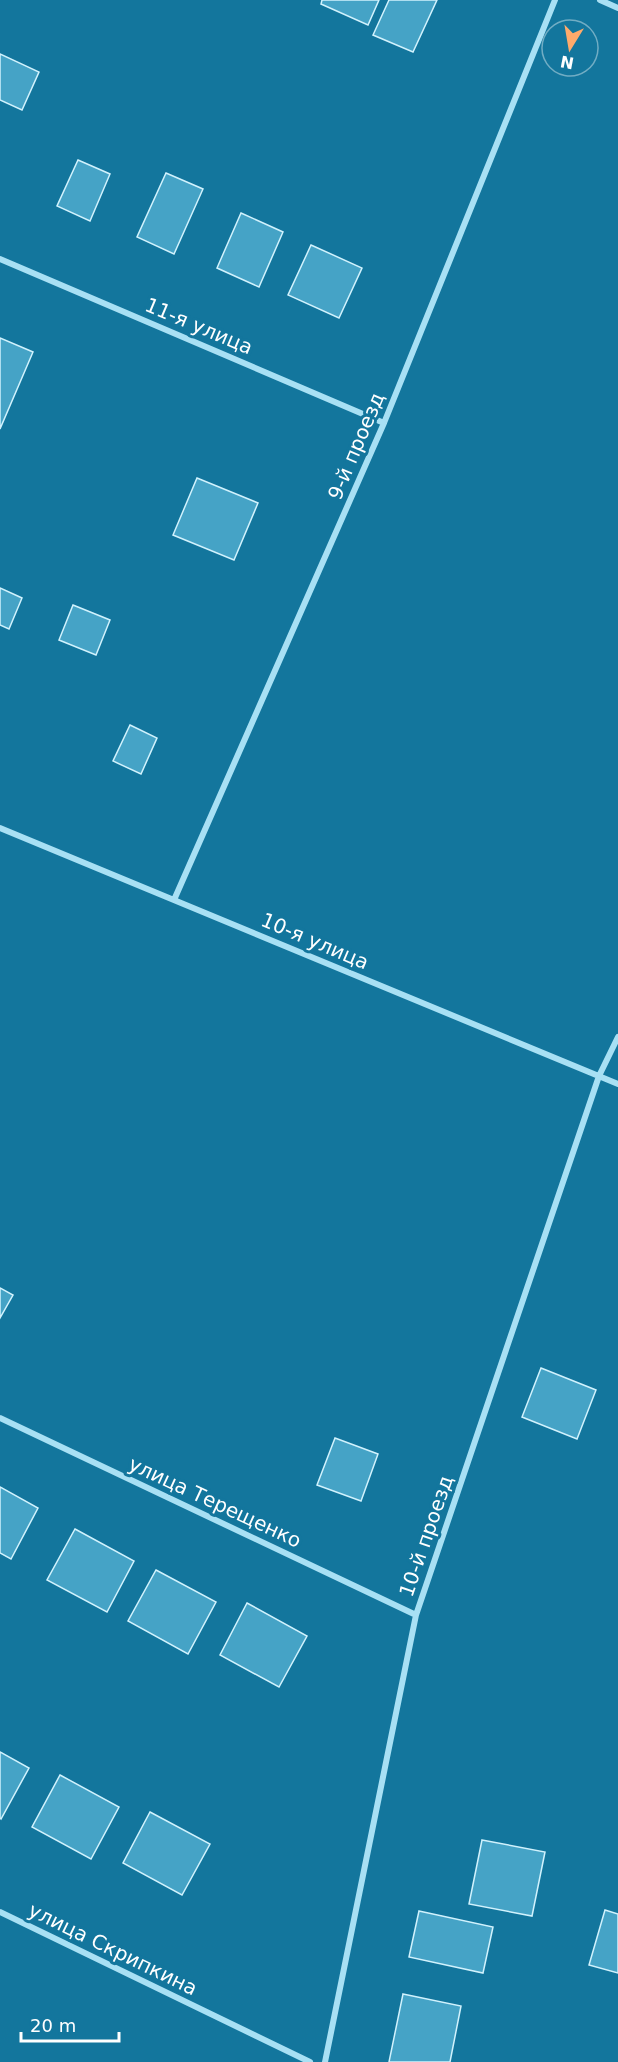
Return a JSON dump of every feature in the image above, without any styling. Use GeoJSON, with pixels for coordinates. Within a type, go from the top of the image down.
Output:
{"type":"FeatureCollection","features":[{"type":"Feature","properties":{"kind":"street","name":"9-й проезд"},"geometry":{"type":"LineString","coordinates":[[174,900],[384,423],[555,0]]}},
{"type":"Feature","properties":{"kind":"street"},"geometry":{"type":"LineString","coordinates":[[600,0],[618,8]]}},
{"type":"Feature","properties":{"kind":"street","name":"11-я улица"},"geometry":{"type":"LineString","coordinates":[[0,259],[384,423]]}},
{"type":"Feature","properties":{"kind":"street","name":"10-я улица"},"geometry":{"type":"LineString","coordinates":[[0,828],[618,1084]]}},
{"type":"Feature","properties":{"kind":"street","name":"10-й проезд"},"geometry":{"type":"LineString","coordinates":[[326,2062],[416,1615],[599,1076],[618,1037]]}},
{"type":"Feature","properties":{"kind":"street","name":"улица Терещенко"},"geometry":{"type":"LineString","coordinates":[[0,1418],[416,1615]]}},
{"type":"Feature","properties":{"kind":"street","name":"улица Скрипкина"},"geometry":{"type":"LineString","coordinates":[[0,1912],[310,2062]]}},
{"type":"Feature","properties":{"kind":"building"},"geometry":{"type":"Polygon","coordinates":[[[322,0],[379,0],[368,25],[321,4],[322,0]]]}},
{"type":"Feature","properties":{"kind":"building"},"geometry":{"type":"Polygon","coordinates":[[[389,0],[437,0],[413,52],[373,35],[389,0]]]}},
{"type":"Feature","properties":{"kind":"building"},"geometry":{"type":"Polygon","coordinates":[[[0,54],[39,72],[22,110],[0,100],[0,54]]]}},
{"type":"Feature","properties":{"kind":"building"},"geometry":{"type":"Polygon","coordinates":[[[78,160],[110,174],[90,221],[57,206],[78,160]]]}},
{"type":"Feature","properties":{"kind":"building"},"geometry":{"type":"Polygon","coordinates":[[[166,173],[203,189],[174,254],[137,237],[166,173]]]}},
{"type":"Feature","properties":{"kind":"building"},"geometry":{"type":"Polygon","coordinates":[[[241,213],[283,232],[259,287],[217,268],[241,213]]]}},
{"type":"Feature","properties":{"kind":"building"},"geometry":{"type":"Polygon","coordinates":[[[311,245],[362,268],[339,318],[288,295],[311,245]]]}},
{"type":"Feature","properties":{"kind":"building"},"geometry":{"type":"Polygon","coordinates":[[[0,338],[33,352],[0,429],[0,338]]]}},
{"type":"Feature","properties":{"kind":"building"},"geometry":{"type":"Polygon","coordinates":[[[197,478],[258,503],[234,560],[173,535],[197,478]]]}},
{"type":"Feature","properties":{"kind":"building"},"geometry":{"type":"Polygon","coordinates":[[[0,588],[22,598],[9,629],[0,625],[0,588]]]}},
{"type":"Feature","properties":{"kind":"building"},"geometry":{"type":"Polygon","coordinates":[[[73,605],[110,620],[96,655],[59,640],[73,605]]]}},
{"type":"Feature","properties":{"kind":"building"},"geometry":{"type":"Polygon","coordinates":[[[130,725],[157,738],[141,774],[113,761],[130,725]]]}},
{"type":"Feature","properties":{"kind":"building"},"geometry":{"type":"Polygon","coordinates":[[[0,1288],[13,1295],[0,1318],[0,1288]]]}},
{"type":"Feature","properties":{"kind":"building"},"geometry":{"type":"Polygon","coordinates":[[[541,1368],[596,1390],[577,1439],[522,1417],[541,1368]]]}},
{"type":"Feature","properties":{"kind":"building"},"geometry":{"type":"Polygon","coordinates":[[[335,1438],[378,1454],[361,1501],[317,1485],[335,1438]]]}},
{"type":"Feature","properties":{"kind":"building"},"geometry":{"type":"Polygon","coordinates":[[[0,1487],[38,1508],[11,1559],[0,1553],[0,1487]]]}},
{"type":"Feature","properties":{"kind":"building"},"geometry":{"type":"Polygon","coordinates":[[[75,1529],[134,1561],[107,1612],[47,1580],[75,1529]]]}},
{"type":"Feature","properties":{"kind":"building"},"geometry":{"type":"Polygon","coordinates":[[[156,1570],[216,1602],[188,1654],[128,1621],[156,1570]]]}},
{"type":"Feature","properties":{"kind":"building"},"geometry":{"type":"Polygon","coordinates":[[[247,1603],[307,1636],[279,1687],[220,1655],[247,1603]]]}},
{"type":"Feature","properties":{"kind":"building"},"geometry":{"type":"Polygon","coordinates":[[[0,1752],[29,1768],[1,1819],[0,1818],[0,1752]]]}},
{"type":"Feature","properties":{"kind":"building"},"geometry":{"type":"Polygon","coordinates":[[[60,1775],[119,1807],[91,1859],[32,1827],[60,1775]]]}},
{"type":"Feature","properties":{"kind":"building"},"geometry":{"type":"Polygon","coordinates":[[[150,1812],[210,1844],[182,1895],[123,1863],[150,1812]]]}},
{"type":"Feature","properties":{"kind":"building"},"geometry":{"type":"Polygon","coordinates":[[[482,1840],[545,1852],[532,1916],[469,1904],[482,1840]]]}},
{"type":"Feature","properties":{"kind":"building"},"geometry":{"type":"Polygon","coordinates":[[[605,1910],[618,1914],[618,1973],[589,1965],[605,1910]]]}},
{"type":"Feature","properties":{"kind":"building"},"geometry":{"type":"Polygon","coordinates":[[[419,1911],[493,1927],[483,1973],[409,1957],[419,1911]]]}},
{"type":"Feature","properties":{"kind":"building"},"geometry":{"type":"Polygon","coordinates":[[[403,1994],[461,2006],[450,2062],[389,2062],[403,1994]]]}}]}
